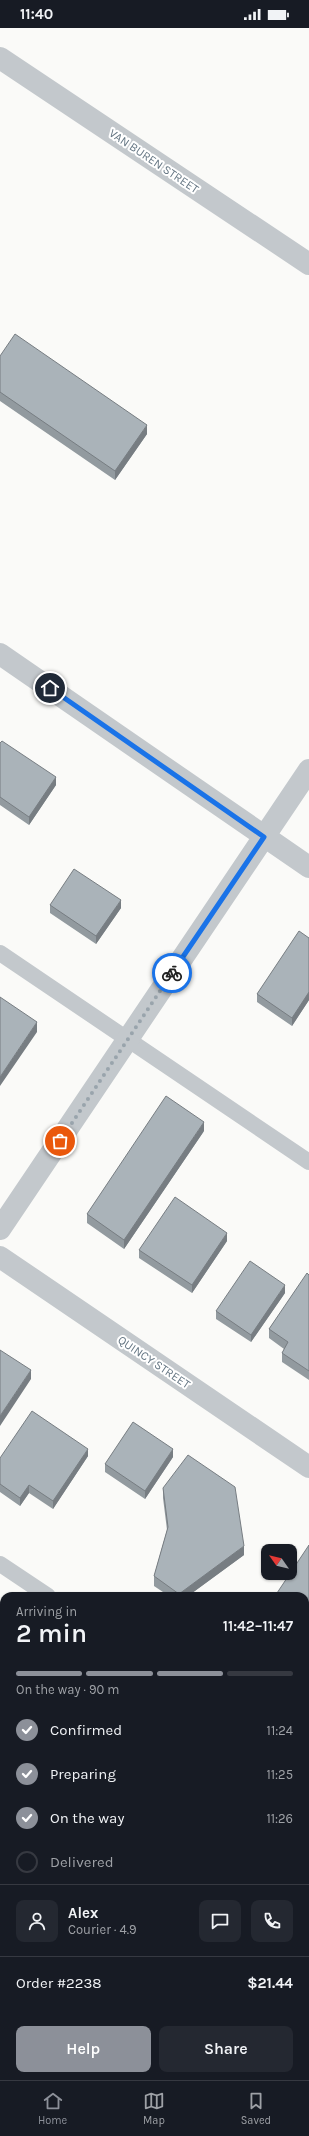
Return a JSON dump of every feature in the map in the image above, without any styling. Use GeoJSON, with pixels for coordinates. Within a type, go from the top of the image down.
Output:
{"type":"FeatureCollection","features":[{"type":"Feature","properties":{"kind":"street","name":"VAN BUREN STREET"},"geometry":{"type":"LineString","coordinates":[[0,58],[309,264]]}},
{"type":"Feature","properties":{"kind":"street"},"geometry":{"type":"LineString","coordinates":[[0,654],[309,867]]}},
{"type":"Feature","properties":{"kind":"street"},"geometry":{"type":"LineString","coordinates":[[0,1229],[309,770]]}},
{"type":"Feature","properties":{"kind":"street","name":"QUINCY STREET"},"geometry":{"type":"LineString","coordinates":[[0,1257],[309,1467]]}},
{"type":"Feature","properties":{"kind":"lane"},"geometry":{"type":"LineString","coordinates":[[0,953],[309,1162]]}},
{"type":"Feature","properties":{"kind":"lane"},"geometry":{"type":"LineString","coordinates":[[0,1564],[42,1592]]}},
{"type":"Feature","properties":{"kind":"building"},"geometry":{"type":"Polygon","coordinates":[[[15,334],[147,425],[115,471],[0,392],[0,356],[15,334]]]}},
{"type":"Feature","properties":{"kind":"building"},"geometry":{"type":"Polygon","coordinates":[[[2,741],[56,777],[29,817],[0,797],[0,743],[2,741]]]}},
{"type":"Feature","properties":{"kind":"building"},"geometry":{"type":"Polygon","coordinates":[[[74,869],[121,900],[96,936],[50,905],[74,869]]]}},
{"type":"Feature","properties":{"kind":"building"},"geometry":{"type":"Polygon","coordinates":[[[299,931],[309,938],[309,992],[292,1018],[257,994],[299,931]]]}},
{"type":"Feature","properties":{"kind":"building"},"geometry":{"type":"Polygon","coordinates":[[[0,997],[37,1022],[0,1077],[0,997]]]}},
{"type":"Feature","properties":{"kind":"building"},"geometry":{"type":"Polygon","coordinates":[[[166,1096],[204,1122],[124,1240],[87,1214],[166,1096]]]}},
{"type":"Feature","properties":{"kind":"building"},"geometry":{"type":"Polygon","coordinates":[[[175,1197],[227,1233],[192,1285],[139,1250],[175,1197]]]}},
{"type":"Feature","properties":{"kind":"building"},"geometry":{"type":"Polygon","coordinates":[[[250,1261],[285,1285],[251,1335],[216,1311],[250,1261]]]}},
{"type":"Feature","properties":{"kind":"building"},"geometry":{"type":"Polygon","coordinates":[[[307,1273],[309,1275],[309,1371],[282,1353],[288,1342],[269,1329],[307,1273]]]}},
{"type":"Feature","properties":{"kind":"building"},"geometry":{"type":"Polygon","coordinates":[[[0,1350],[31,1370],[0,1416],[0,1350]]]}},
{"type":"Feature","properties":{"kind":"building"},"geometry":{"type":"Polygon","coordinates":[[[32,1411],[88,1449],[53,1501],[29,1485],[20,1498],[0,1484],[0,1458],[32,1411]]]}},
{"type":"Feature","properties":{"kind":"building"},"geometry":{"type":"Polygon","coordinates":[[[133,1422],[173,1449],[145,1491],[105,1464],[133,1422]]]}},
{"type":"Feature","properties":{"kind":"building"},"geometry":{"type":"Polygon","coordinates":[[[188,1455],[235,1487],[244,1546],[182,1592],[176,1592],[154,1576],[168,1527],[163,1488],[188,1455]]]}},
{"type":"Feature","properties":{"kind":"building"},"geometry":{"type":"Polygon","coordinates":[[[309,1545],[309,1592],[278,1592],[286,1580],[297,1580],[297,1563],[309,1545]]]}},
{"type":"Feature","properties":{"kind":"way so far"},"geometry":{"type":"LineString","coordinates":[[60,1141],[172,973]]}},
{"type":"Feature","properties":{"kind":"route"},"geometry":{"type":"LineString","coordinates":[[50,688],[264,837],[172,973]]}}]}
